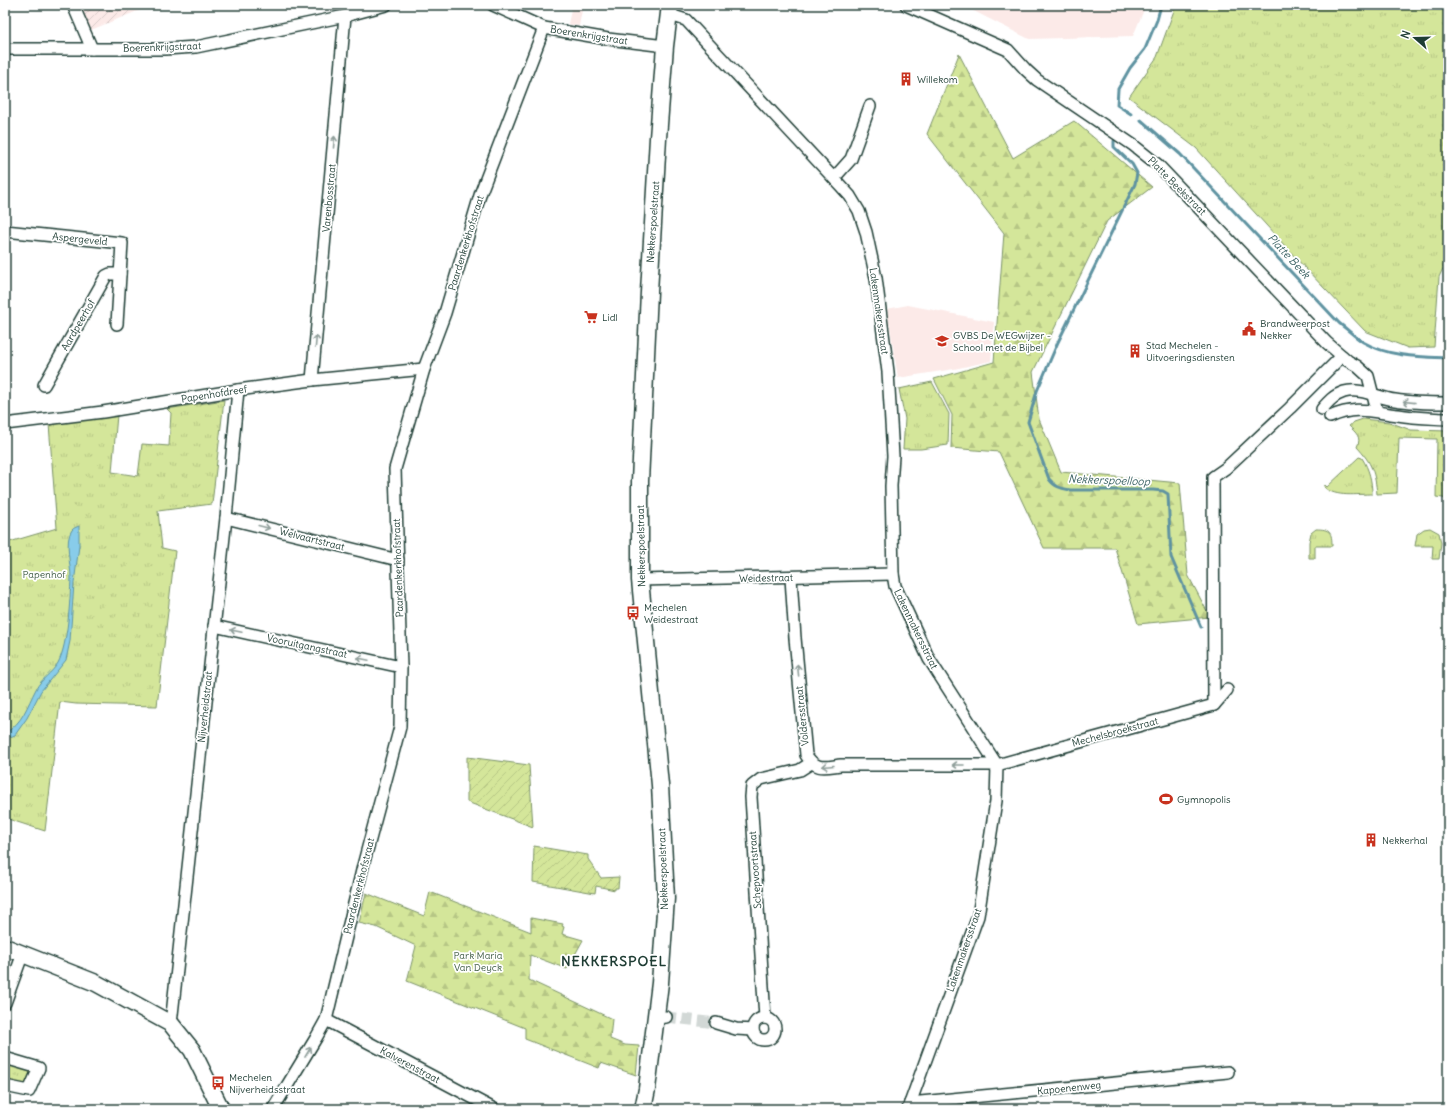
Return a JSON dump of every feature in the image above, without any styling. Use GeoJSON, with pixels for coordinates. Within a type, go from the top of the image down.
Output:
{"type":"FeatureCollection","features":[{"type":"Feature","properties":{"kind":"main road","name":"Nekkerspoelstraat"},"geometry":{"type":"LineString","coordinates":[[643,1109],[661,1018],[660,983],[666,898],[660,785],[640,580],[640,481],[658,138],[665,46],[670,10]]}},
{"type":"Feature","properties":{"kind":"main road"},"geometry":{"type":"LineString","coordinates":[[5,947],[96,982],[171,1024],[192,1050],[221,1109]]}},
{"type":"Feature","properties":{"kind":"street"},"geometry":{"type":"LineString","coordinates":[[73,5],[92,49]]}},
{"type":"Feature","properties":{"kind":"street","name":"Boerenkrijgstraat"},"geometry":{"type":"LineString","coordinates":[[5,48],[165,49],[196,47],[345,16],[386,5]]}},
{"type":"Feature","properties":{"kind":"street","name":"Boerenkrijgstraat"},"geometry":{"type":"LineString","coordinates":[[493,5],[544,28],[608,39],[665,46]]}},
{"type":"Feature","properties":{"kind":"street","name":"Platte Beekstraat"},"geometry":{"type":"LineString","coordinates":[[906,5],[1008,50],[1037,80],[1133,145],[1158,165],[1307,321],[1342,356],[1368,376],[1377,411]]}},
{"type":"Feature","properties":{"kind":"street","name":"Lakenmakersstraat"},"geometry":{"type":"LineString","coordinates":[[670,10],[686,20],[834,178],[850,196],[859,210],[866,232],[876,278],[888,372],[893,456],[890,486],[893,574],[895,586],[929,659],[997,765],[996,801],[978,916],[909,1106]]}},
{"type":"Feature","properties":{"kind":"street","name":"Varenbosstraat"},"geometry":{"type":"LineString","coordinates":[[312,380],[345,16]]}},
{"type":"Feature","properties":{"kind":"street","name":"Paardenkerkhofstraat"},"geometry":{"type":"LineString","coordinates":[[273,1109],[326,1020],[364,862],[400,727],[401,667],[395,469],[424,369],[445,313],[481,192],[544,28]]}},
{"type":"Feature","properties":{"kind":"street"},"geometry":{"type":"LineString","coordinates":[[834,178],[850,159],[870,106]]}},
{"type":"Feature","properties":{"kind":"street","name":"Aspergeveld"},"geometry":{"type":"LineString","coordinates":[[5,231],[122,243],[117,324]]}},
{"type":"Feature","properties":{"kind":"street","name":"Aardpeerhof"},"geometry":{"type":"LineString","coordinates":[[44,385],[106,276],[110,274],[120,274]]}},
{"type":"Feature","properties":{"kind":"street"},"geometry":{"type":"LineString","coordinates":[[1214,705],[1213,477],[1226,468],[1284,414],[1342,356]]}},
{"type":"Feature","properties":{"kind":"street","name":"Papenhofdreef"},"geometry":{"type":"LineString","coordinates":[[5,424],[103,412],[238,390],[312,380],[424,369]]}},
{"type":"Feature","properties":{"kind":"street","name":"Nijverheidstraat"},"geometry":{"type":"LineString","coordinates":[[171,1024],[226,518],[238,390]]}},
{"type":"Feature","properties":{"kind":"street"},"geometry":{"type":"LineString","coordinates":[[1322,409],[1333,397],[1343,392],[1355,390],[1395,400],[1422,403],[1448,403]]}},
{"type":"Feature","properties":{"kind":"street"},"geometry":{"type":"LineString","coordinates":[[1330,417],[1342,412],[1356,410],[1377,411],[1424,418],[1448,419]]}},
{"type":"Feature","properties":{"kind":"street","name":"Welvaartstraat"},"geometry":{"type":"LineString","coordinates":[[226,518],[398,560]]}},
{"type":"Feature","properties":{"kind":"street","name":"Weidestraat"},"geometry":{"type":"LineString","coordinates":[[640,580],[791,578],[893,574]]}},
{"type":"Feature","properties":{"kind":"street","name":"Voldersstraat"},"geometry":{"type":"LineString","coordinates":[[791,578],[794,631],[806,755],[811,763]]}},
{"type":"Feature","properties":{"kind":"street","name":"Vooruitgangstraat"},"geometry":{"type":"LineString","coordinates":[[214,626],[401,667]]}},
{"type":"Feature","properties":{"kind":"street"},"geometry":{"type":"LineString","coordinates":[[1214,705],[1227,690]]}},
{"type":"Feature","properties":{"kind":"street","name":"Mechelsbroekstraat"},"geometry":{"type":"LineString","coordinates":[[997,765],[1214,705]]}},
{"type":"Feature","properties":{"kind":"street"},"geometry":{"type":"LineString","coordinates":[[811,763],[822,767],[841,765],[997,765]]}},
{"type":"Feature","properties":{"kind":"street","name":"Schepvoortstraat"},"geometry":{"type":"LineString","coordinates":[[765,1018],[751,797],[752,786],[761,779],[800,770],[811,763]]}},
{"type":"Feature","properties":{"kind":"street"},"geometry":{"type":"LineString","coordinates":[[5,1002],[23,953]]}},
{"type":"Feature","properties":{"kind":"street"},"geometry":{"type":"LineString","coordinates":[[765,1018],[772,1021],[776,1027],[776,1031],[772,1038],[765,1041],[758,1039],[753,1030],[753,1025],[758,1020],[765,1018]]}},
{"type":"Feature","properties":{"kind":"street","name":"Kalverenstraat"},"geometry":{"type":"LineString","coordinates":[[326,1020],[494,1109]]}},
{"type":"Feature","properties":{"kind":"street"},"geometry":{"type":"LineString","coordinates":[[716,1023],[736,1029],[753,1030]]}},
{"type":"Feature","properties":{"kind":"street"},"geometry":{"type":"LineString","coordinates":[[5,1058],[38,1068],[29,1091],[5,1086]]}},
{"type":"Feature","properties":{"kind":"street","name":"Kapoenenweg"},"geometry":{"type":"LineString","coordinates":[[909,1106],[1228,1072]]}},
{"type":"Feature","properties":{"kind":"shaded area"},"geometry":{"type":"Polygon","coordinates":[[[79,5],[152,5],[91,30],[79,5]]]}},
{"type":"Feature","properties":{"kind":"shaded area"},"geometry":{"type":"Polygon","coordinates":[[[572,5],[583,5],[579,26],[568,24],[572,5]]]}},
{"type":"Feature","properties":{"kind":"shaded area"},"geometry":{"type":"Polygon","coordinates":[[[962,5],[1146,5],[1133,36],[1029,39],[962,5]]]}},
{"type":"Feature","properties":{"kind":"shaded area","name":"GVBS De WEGwijzer - School met de Bijbel"},"geometry":{"type":"Polygon","coordinates":[[[908,305],[994,322],[991,361],[954,369],[898,378],[887,309],[908,305]]]}},
{"type":"Feature","properties":{"kind":"green space"},"geometry":{"type":"Polygon","coordinates":[[[1176,5],[1448,5],[1448,258],[1439,277],[1434,347],[1408,348],[1365,331],[1306,269],[1196,148],[1129,97],[1157,57],[1176,5]]]}},
{"type":"Feature","properties":{"kind":"green space"},"geometry":{"type":"Polygon","coordinates":[[[959,54],[1013,158],[1074,121],[1152,187],[1107,221],[1033,372],[1039,419],[1061,472],[1180,483],[1188,575],[1210,617],[1138,624],[1115,548],[1044,548],[999,452],[951,448],[952,415],[934,379],[994,362],[1004,233],[927,134],[959,54]]]}},
{"type":"Feature","properties":{"kind":"green space"},"geometry":{"type":"Polygon","coordinates":[[[932,382],[949,414],[948,445],[921,449],[903,449],[905,419],[899,389],[932,382]]]}},
{"type":"Feature","properties":{"kind":"green space","name":"Papenhof"},"geometry":{"type":"Polygon","coordinates":[[[224,400],[212,504],[158,511],[162,548],[175,551],[157,706],[76,704],[60,702],[45,831],[5,818],[5,535],[6,543],[57,528],[49,424],[117,415],[112,472],[138,476],[142,444],[169,446],[171,413],[167,409],[224,400]]]}},
{"type":"Feature","properties":{"kind":"green space"},"geometry":{"type":"Polygon","coordinates":[[[1363,419],[1389,422],[1411,430],[1448,431],[1448,500],[1436,497],[1437,439],[1399,438],[1397,493],[1377,494],[1372,469],[1366,458],[1357,447],[1359,440],[1358,435],[1349,426],[1354,422],[1363,419]]]}},
{"type":"Feature","properties":{"kind":"green space"},"geometry":{"type":"Polygon","coordinates":[[[1359,457],[1362,458],[1368,471],[1371,480],[1372,494],[1340,494],[1334,493],[1324,487],[1325,485],[1327,487],[1359,457]]]}},
{"type":"Feature","properties":{"kind":"green space"},"geometry":{"type":"Polygon","coordinates":[[[1430,528],[1439,533],[1441,543],[1439,559],[1432,559],[1433,546],[1415,546],[1417,534],[1424,529],[1430,528]]]}},
{"type":"Feature","properties":{"kind":"green space"},"geometry":{"type":"Polygon","coordinates":[[[1316,529],[1327,531],[1331,534],[1332,546],[1315,546],[1315,558],[1309,558],[1309,542],[1311,533],[1316,529]]]}},
{"type":"Feature","properties":{"kind":"green space"},"geometry":{"type":"Polygon","coordinates":[[[467,757],[529,765],[533,827],[467,802],[467,757]]]}},
{"type":"Feature","properties":{"kind":"green space"},"geometry":{"type":"Polygon","coordinates":[[[534,846],[588,855],[588,859],[601,878],[619,877],[618,888],[615,888],[615,890],[596,886],[595,893],[533,882],[534,846]]]}},
{"type":"Feature","properties":{"kind":"green space","name":"Park Maria Van Deyck"},"geometry":{"type":"Polygon","coordinates":[[[430,892],[531,932],[531,918],[563,924],[562,926],[564,927],[562,934],[583,940],[567,969],[530,955],[529,980],[612,1019],[610,1039],[625,1045],[639,1046],[636,1075],[601,1063],[599,1068],[525,1039],[525,1028],[407,981],[416,946],[376,927],[359,923],[366,893],[424,916],[430,892]]]}},
{"type":"Feature","properties":{"kind":"green space"},"geometry":{"type":"Polygon","coordinates":[[[5,1063],[32,1072],[26,1085],[5,1080],[5,1063]]]}},
{"type":"Feature","properties":{"kind":"water"},"geometry":{"type":"Polygon","coordinates":[[[79,526],[79,546],[74,583],[70,641],[66,660],[41,691],[27,718],[15,735],[5,739],[5,733],[20,719],[38,685],[56,667],[61,655],[68,622],[70,598],[71,578],[68,540],[73,529],[79,526]]]}},
{"type":"Feature","properties":{"kind":"waterway","name":"Platte Beek"},"geometry":{"type":"LineString","coordinates":[[1131,114],[1117,105],[1118,89],[1130,68],[1145,49],[1157,20],[1161,5]]}},
{"type":"Feature","properties":{"kind":"waterway","name":"Platte Beek"},"geometry":{"type":"LineString","coordinates":[[1141,120],[1180,154],[1339,323],[1357,338],[1383,351],[1404,355],[1448,358]]}},
{"type":"Feature","properties":{"kind":"waterway","name":"Nekkerspoelloop"},"geometry":{"type":"LineString","coordinates":[[1114,141],[1114,147],[1132,164],[1137,173],[1135,184],[1058,342],[1037,391],[1028,422],[1049,479],[1058,487],[1070,490],[1153,490],[1163,491],[1168,494],[1171,557],[1201,627]]}},
{"type":"Feature","properties":{"kind":"tunnel"},"geometry":{"type":"LineString","coordinates":[[666,1017],[716,1023]]}},
{"type":"Feature","properties":{"kind":"place","name":"Willekom"},"geometry":{"type":"Point","coordinates":[906,79]}},
{"type":"Feature","properties":{"kind":"place","name":"Lidl"},"geometry":{"type":"Point","coordinates":[591,317]}},
{"type":"Feature","properties":{"kind":"place","name":"Brandweerpost Nekker"},"geometry":{"type":"Point","coordinates":[1249,329]}},
{"type":"Feature","properties":{"kind":"place","name":"GVBS De WEGwijzer - School met de Bijbel"},"geometry":{"type":"Point","coordinates":[942,341]}},
{"type":"Feature","properties":{"kind":"place","name":"Stad Mechelen - Uitvoeringsdiensten"},"geometry":{"type":"Point","coordinates":[1135,351]}},
{"type":"Feature","properties":{"kind":"place","name":"Mechelen Weidestraat"},"geometry":{"type":"Point","coordinates":[633,613]}},
{"type":"Feature","properties":{"kind":"place","name":"Gymnopolis"},"geometry":{"type":"Point","coordinates":[1166,799]}},
{"type":"Feature","properties":{"kind":"place","name":"Nekkerhal"},"geometry":{"type":"Point","coordinates":[1371,840]}},
{"type":"Feature","properties":{"kind":"place","name":"Mechelen Nijverheidsstraat"},"geometry":{"type":"Point","coordinates":[218,1083]}},
{"type":"Feature","properties":{"kind":"district","name":"NEKKERSPOEL"},"geometry":{"type":"Point","coordinates":[614,961]}}]}
